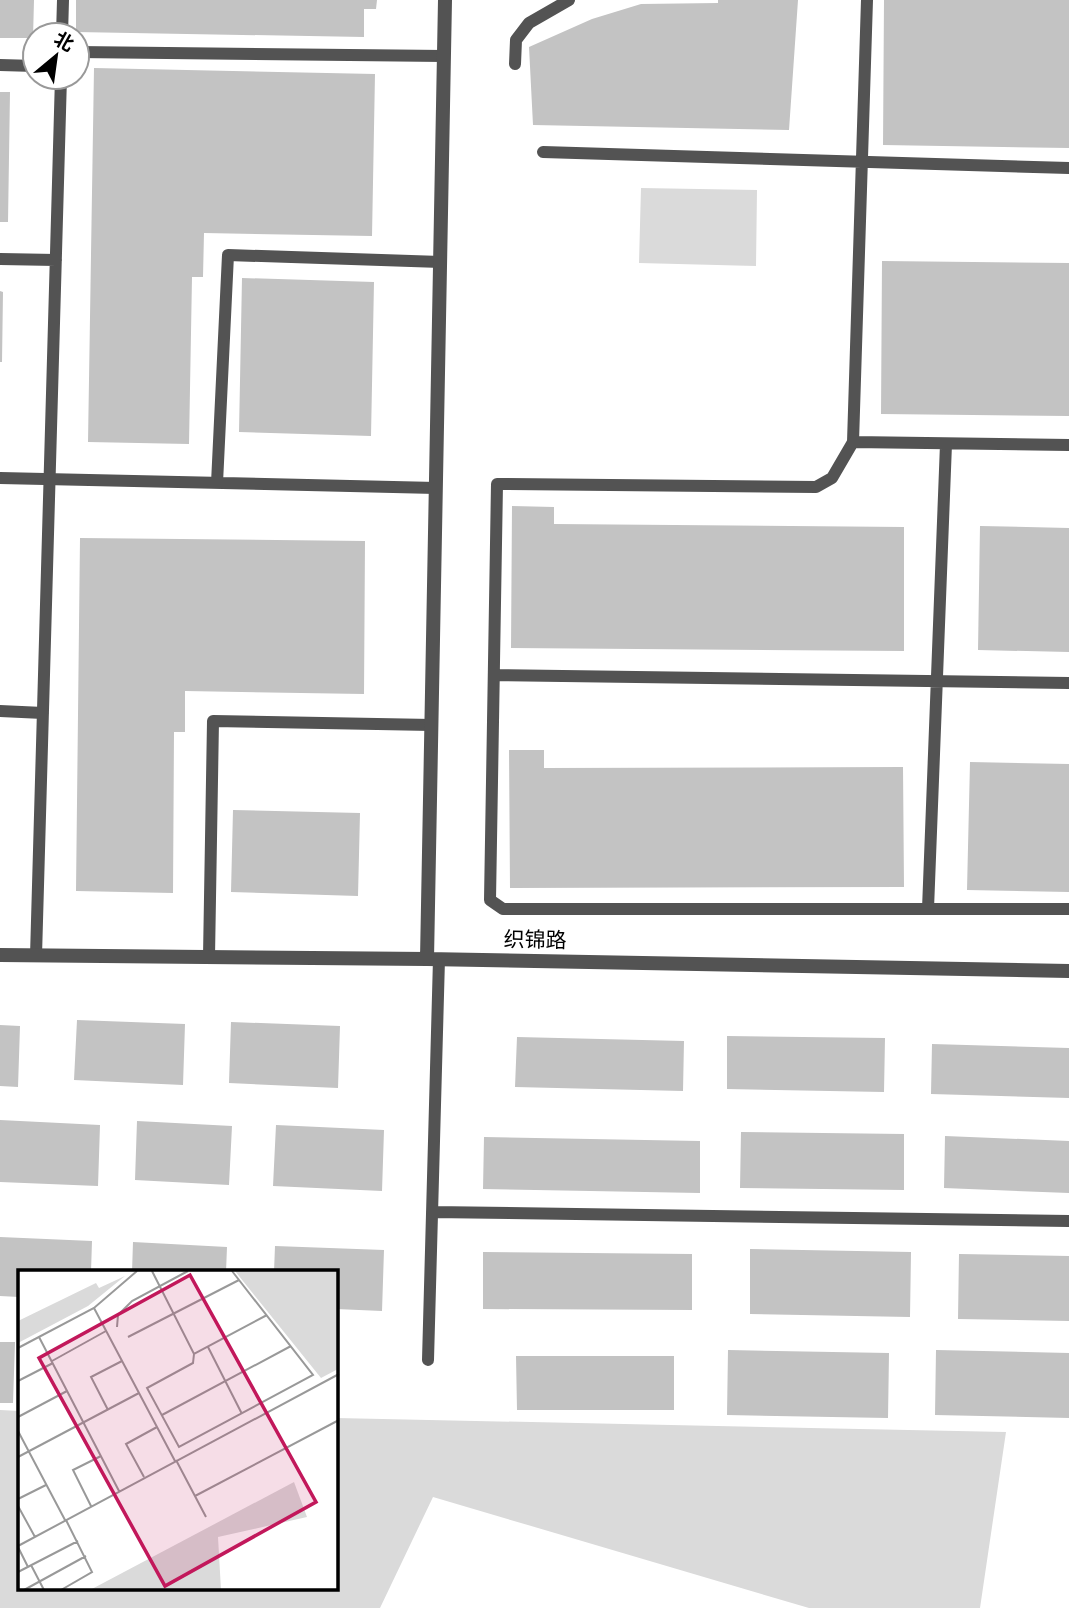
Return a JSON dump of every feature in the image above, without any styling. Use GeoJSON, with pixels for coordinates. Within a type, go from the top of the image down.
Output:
{"type":"FeatureCollection","features":[{"type":"Feature","properties":{"kind":"street"},"geometry":{"type":"LineString","coordinates":[[433,959],[432,725],[445,0]]}},
{"type":"Feature","properties":{"kind":"street","name":"织锦路"},"geometry":{"type":"LineString","coordinates":[[0,955],[433,959],[1069,971]]}},
{"type":"Feature","properties":{"kind":"lane"},"geometry":{"type":"LineString","coordinates":[[62,21],[63,0]]}},
{"type":"Feature","properties":{"kind":"lane"},"geometry":{"type":"LineString","coordinates":[[515,64],[516,40],[529,23],[569,0]]}},
{"type":"Feature","properties":{"kind":"lane"},"geometry":{"type":"LineString","coordinates":[[867,0],[853,442],[832,478],[816,486],[497,484],[490,900],[503,909],[1069,909]]}},
{"type":"Feature","properties":{"kind":"lane"},"geometry":{"type":"LineString","coordinates":[[91,52],[444,56]]}},
{"type":"Feature","properties":{"kind":"lane"},"geometry":{"type":"LineString","coordinates":[[0,65],[21,66]]}},
{"type":"Feature","properties":{"kind":"lane"},"geometry":{"type":"LineString","coordinates":[[36,956],[61,91]]}},
{"type":"Feature","properties":{"kind":"lane"},"geometry":{"type":"LineString","coordinates":[[542,152],[1069,168]]}},
{"type":"Feature","properties":{"kind":"lane"},"geometry":{"type":"LineString","coordinates":[[217,483],[228,255],[440,262]]}},
{"type":"Feature","properties":{"kind":"lane"},"geometry":{"type":"LineString","coordinates":[[0,259],[56,260]]}},
{"type":"Feature","properties":{"kind":"lane"},"geometry":{"type":"LineString","coordinates":[[853,442],[1069,446]]}},
{"type":"Feature","properties":{"kind":"lane"},"geometry":{"type":"LineString","coordinates":[[928,909],[946,443]]}},
{"type":"Feature","properties":{"kind":"lane"},"geometry":{"type":"LineString","coordinates":[[0,478],[436,488]]}},
{"type":"Feature","properties":{"kind":"lane"},"geometry":{"type":"LineString","coordinates":[[494,675],[1069,683]]}},
{"type":"Feature","properties":{"kind":"lane"},"geometry":{"type":"LineString","coordinates":[[0,711],[43,713]]}},
{"type":"Feature","properties":{"kind":"lane"},"geometry":{"type":"LineString","coordinates":[[209,957],[213,721],[432,725]]}},
{"type":"Feature","properties":{"kind":"lane"},"geometry":{"type":"LineString","coordinates":[[428,1360],[432,1212],[433,959]]}},
{"type":"Feature","properties":{"kind":"lane"},"geometry":{"type":"LineString","coordinates":[[432,1212],[1069,1221]]}},
{"type":"Feature","properties":{"kind":"shaded area"},"geometry":{"type":"Polygon","coordinates":[[[641,188],[757,190],[756,266],[639,263],[641,188]]]}},
{"type":"Feature","properties":{"kind":"shaded area"},"geometry":{"type":"Polygon","coordinates":[[[0,1410],[18,1411],[18,1590],[338,1590],[338,1418],[1006,1432],[980,1608],[809,1608],[433,1497],[380,1608],[0,1608],[0,1410]]]}},
{"type":"Feature","properties":{"kind":"building"},"geometry":{"type":"Polygon","coordinates":[[[0,0],[34,0],[33,21],[21,21],[21,38],[0,38],[0,0]]]}},
{"type":"Feature","properties":{"kind":"building"},"geometry":{"type":"Polygon","coordinates":[[[76,0],[377,0],[376,9],[364,9],[364,37],[91,32],[91,21],[76,21],[76,0]]]}},
{"type":"Feature","properties":{"kind":"building"},"geometry":{"type":"Polygon","coordinates":[[[718,0],[798,0],[789,130],[533,125],[529,47],[592,19],[641,4],[718,3],[718,0]]]}},
{"type":"Feature","properties":{"kind":"building"},"geometry":{"type":"Polygon","coordinates":[[[884,0],[1069,0],[1069,148],[883,145],[884,0]]]}},
{"type":"Feature","properties":{"kind":"building"},"geometry":{"type":"Polygon","coordinates":[[[94,68],[375,74],[372,236],[204,233],[203,277],[192,277],[189,444],[88,442],[94,68]]]}},
{"type":"Feature","properties":{"kind":"building"},"geometry":{"type":"Polygon","coordinates":[[[0,92],[10,92],[8,222],[0,222],[0,92]]]}},
{"type":"Feature","properties":{"kind":"building"},"geometry":{"type":"Polygon","coordinates":[[[882,261],[1069,263],[1069,416],[881,414],[882,261]]]}},
{"type":"Feature","properties":{"kind":"building"},"geometry":{"type":"Polygon","coordinates":[[[242,278],[374,282],[371,436],[239,432],[242,278]]]}},
{"type":"Feature","properties":{"kind":"building"},"geometry":{"type":"Polygon","coordinates":[[[0,291],[3,292],[2,362],[0,362],[0,291]]]}},
{"type":"Feature","properties":{"kind":"building"},"geometry":{"type":"Polygon","coordinates":[[[512,506],[554,507],[554,524],[904,527],[904,651],[511,648],[512,506]]]}},
{"type":"Feature","properties":{"kind":"building"},"geometry":{"type":"Polygon","coordinates":[[[980,526],[1069,528],[1069,652],[978,650],[980,526]]]}},
{"type":"Feature","properties":{"kind":"building"},"geometry":{"type":"Polygon","coordinates":[[[80,538],[365,541],[364,694],[185,691],[185,732],[174,732],[173,893],[76,891],[80,538]]]}},
{"type":"Feature","properties":{"kind":"building"},"geometry":{"type":"Polygon","coordinates":[[[509,750],[544,750],[544,768],[903,767],[904,887],[510,888],[509,750]]]}},
{"type":"Feature","properties":{"kind":"building"},"geometry":{"type":"Polygon","coordinates":[[[970,762],[1069,764],[1069,892],[967,890],[970,762]]]}},
{"type":"Feature","properties":{"kind":"building"},"geometry":{"type":"Polygon","coordinates":[[[233,810],[360,813],[358,896],[231,892],[233,810]]]}},
{"type":"Feature","properties":{"kind":"building"},"geometry":{"type":"Polygon","coordinates":[[[77,1020],[185,1024],[183,1085],[74,1080],[77,1020]]]}},
{"type":"Feature","properties":{"kind":"building"},"geometry":{"type":"Polygon","coordinates":[[[231,1022],[340,1026],[338,1088],[229,1083],[231,1022]]]}},
{"type":"Feature","properties":{"kind":"building"},"geometry":{"type":"Polygon","coordinates":[[[0,1025],[20,1026],[18,1087],[0,1086],[0,1025]]]}},
{"type":"Feature","properties":{"kind":"building"},"geometry":{"type":"Polygon","coordinates":[[[727,1036],[885,1038],[884,1092],[727,1089],[727,1036]]]}},
{"type":"Feature","properties":{"kind":"building"},"geometry":{"type":"Polygon","coordinates":[[[517,1037],[684,1041],[683,1091],[515,1087],[517,1037]]]}},
{"type":"Feature","properties":{"kind":"building"},"geometry":{"type":"Polygon","coordinates":[[[932,1044],[1069,1048],[1069,1098],[931,1094],[932,1044]]]}},
{"type":"Feature","properties":{"kind":"building"},"geometry":{"type":"Polygon","coordinates":[[[0,1120],[100,1125],[98,1186],[0,1182],[0,1120]]]}},
{"type":"Feature","properties":{"kind":"building"},"geometry":{"type":"Polygon","coordinates":[[[137,1121],[232,1126],[229,1185],[135,1180],[137,1121]]]}},
{"type":"Feature","properties":{"kind":"building"},"geometry":{"type":"Polygon","coordinates":[[[276,1125],[384,1130],[382,1191],[273,1186],[276,1125]]]}},
{"type":"Feature","properties":{"kind":"building"},"geometry":{"type":"Polygon","coordinates":[[[741,1132],[904,1134],[904,1190],[740,1188],[741,1132]]]}},
{"type":"Feature","properties":{"kind":"building"},"geometry":{"type":"Polygon","coordinates":[[[945,1136],[1069,1141],[1069,1193],[944,1188],[945,1136]]]}},
{"type":"Feature","properties":{"kind":"building"},"geometry":{"type":"Polygon","coordinates":[[[484,1137],[700,1141],[700,1193],[483,1189],[484,1137]]]}},
{"type":"Feature","properties":{"kind":"building"},"geometry":{"type":"Polygon","coordinates":[[[0,1237],[92,1241],[91,1270],[18,1270],[18,1297],[0,1296],[0,1237]]]}},
{"type":"Feature","properties":{"kind":"building"},"geometry":{"type":"Polygon","coordinates":[[[133,1242],[227,1247],[226,1270],[132,1270],[133,1242]]]}},
{"type":"Feature","properties":{"kind":"building"},"geometry":{"type":"Polygon","coordinates":[[[275,1246],[384,1250],[382,1311],[338,1309],[338,1270],[274,1270],[275,1246]]]}},
{"type":"Feature","properties":{"kind":"building"},"geometry":{"type":"Polygon","coordinates":[[[750,1249],[911,1252],[910,1317],[750,1314],[750,1249]]]}},
{"type":"Feature","properties":{"kind":"building"},"geometry":{"type":"Polygon","coordinates":[[[483,1252],[692,1254],[692,1310],[483,1309],[483,1252]]]}},
{"type":"Feature","properties":{"kind":"building"},"geometry":{"type":"Polygon","coordinates":[[[959,1254],[1069,1256],[1069,1321],[958,1319],[959,1254]]]}},
{"type":"Feature","properties":{"kind":"building"},"geometry":{"type":"Polygon","coordinates":[[[0,1342],[15,1342],[13,1403],[0,1403],[0,1342]]]}},
{"type":"Feature","properties":{"kind":"building"},"geometry":{"type":"Polygon","coordinates":[[[728,1350],[889,1353],[888,1418],[727,1415],[728,1350]]]}},
{"type":"Feature","properties":{"kind":"building"},"geometry":{"type":"Polygon","coordinates":[[[936,1350],[1069,1353],[1069,1418],[935,1415],[936,1350]]]}},
{"type":"Feature","properties":{"kind":"building"},"geometry":{"type":"Polygon","coordinates":[[[516,1356],[674,1356],[674,1410],[517,1410],[516,1356]]]}}]}
